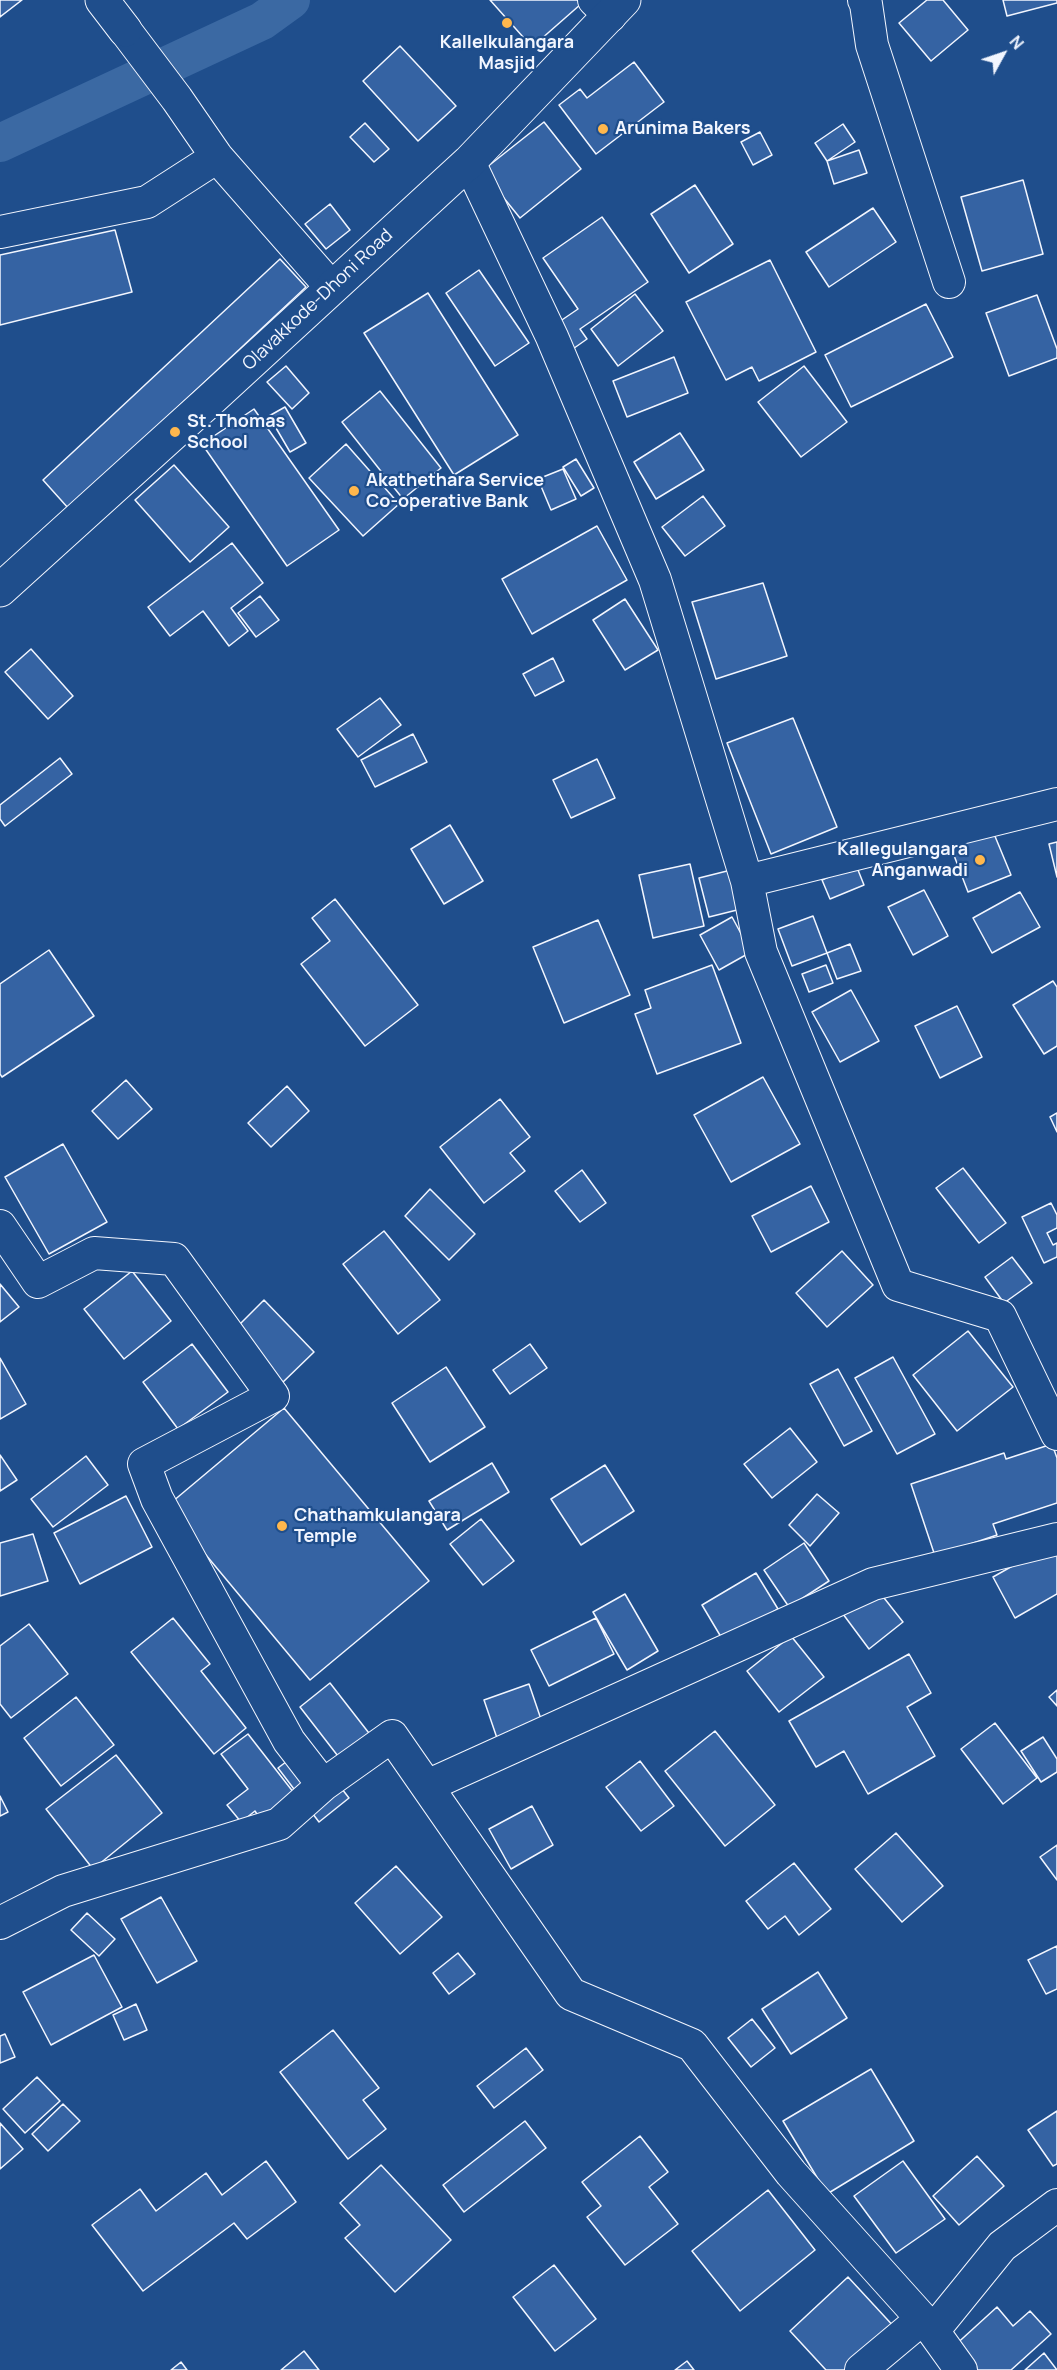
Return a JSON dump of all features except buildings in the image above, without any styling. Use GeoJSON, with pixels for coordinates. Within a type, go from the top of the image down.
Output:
{"type":"FeatureCollection","features":[{"type":"Feature","properties":{"kind":"main road"},"geometry":{"type":"LineString","coordinates":[[102,0],[125,30]]}},
{"type":"Feature","properties":{"kind":"main road","name":"Olavakkode-Dhoni Road"},"geometry":{"type":"LineString","coordinates":[[0,590],[469,162],[610,5]]}},
{"type":"Feature","properties":{"kind":"street"},"geometry":{"type":"LineString","coordinates":[[864,0],[872,45],[949,282]]}},
{"type":"Feature","properties":{"kind":"street"},"geometry":{"type":"LineString","coordinates":[[125,30],[217,157],[331,286]]}},
{"type":"Feature","properties":{"kind":"street"},"geometry":{"type":"LineString","coordinates":[[0,232],[147,202],[217,157]]}},
{"type":"Feature","properties":{"kind":"street"},"geometry":{"type":"LineString","coordinates":[[469,162],[552,337],[655,580],[747,881],[761,952],[898,1286],[1000,1316],[1057,1434]]}},
{"type":"Feature","properties":{"kind":"street"},"geometry":{"type":"LineString","coordinates":[[747,881],[1057,804]]}},
{"type":"Feature","properties":{"kind":"street"},"geometry":{"type":"LineString","coordinates":[[0,1226],[38,1282],[94,1253],[174,1259],[273,1396],[144,1464],[157,1499],[289,1741],[323,1785]]}},
{"type":"Feature","properties":{"kind":"street"},"geometry":{"type":"LineString","coordinates":[[427,1786],[873,1584],[1057,1539]]}},
{"type":"Feature","properties":{"kind":"street"},"geometry":{"type":"LineString","coordinates":[[0,1923],[63,1891],[279,1824],[323,1785],[392,1736],[571,1994],[692,2045],[791,2173],[928,2325],[961,2370]]}},
{"type":"Feature","properties":{"kind":"street"},"geometry":{"type":"LineString","coordinates":[[861,2370],[928,2325],[1002,2246],[1057,2205]]}},
{"type":"Feature","properties":{"kind":"waterway"},"geometry":{"type":"LineString","coordinates":[[0,143],[262,21],[291,0]]}},
{"type":"Feature","properties":{"kind":"place","name":"Kallelkulangara Masjid"},"geometry":{"type":"Point","coordinates":[507,23]}},
{"type":"Feature","properties":{"kind":"place","name":"Arunima Bakers"},"geometry":{"type":"Point","coordinates":[603,129]}},
{"type":"Feature","properties":{"kind":"place","name":"St. Thomas School"},"geometry":{"type":"Point","coordinates":[175,432]}},
{"type":"Feature","properties":{"kind":"place","name":"Akathethara Service Co-operative Bank"},"geometry":{"type":"Point","coordinates":[354,491]}},
{"type":"Feature","properties":{"kind":"place","name":"Kallegulangara Anganwadi"},"geometry":{"type":"Point","coordinates":[980,860]}},
{"type":"Feature","properties":{"kind":"place","name":"Chathamkulangara Temple"},"geometry":{"type":"Point","coordinates":[282,1526]}}]}
